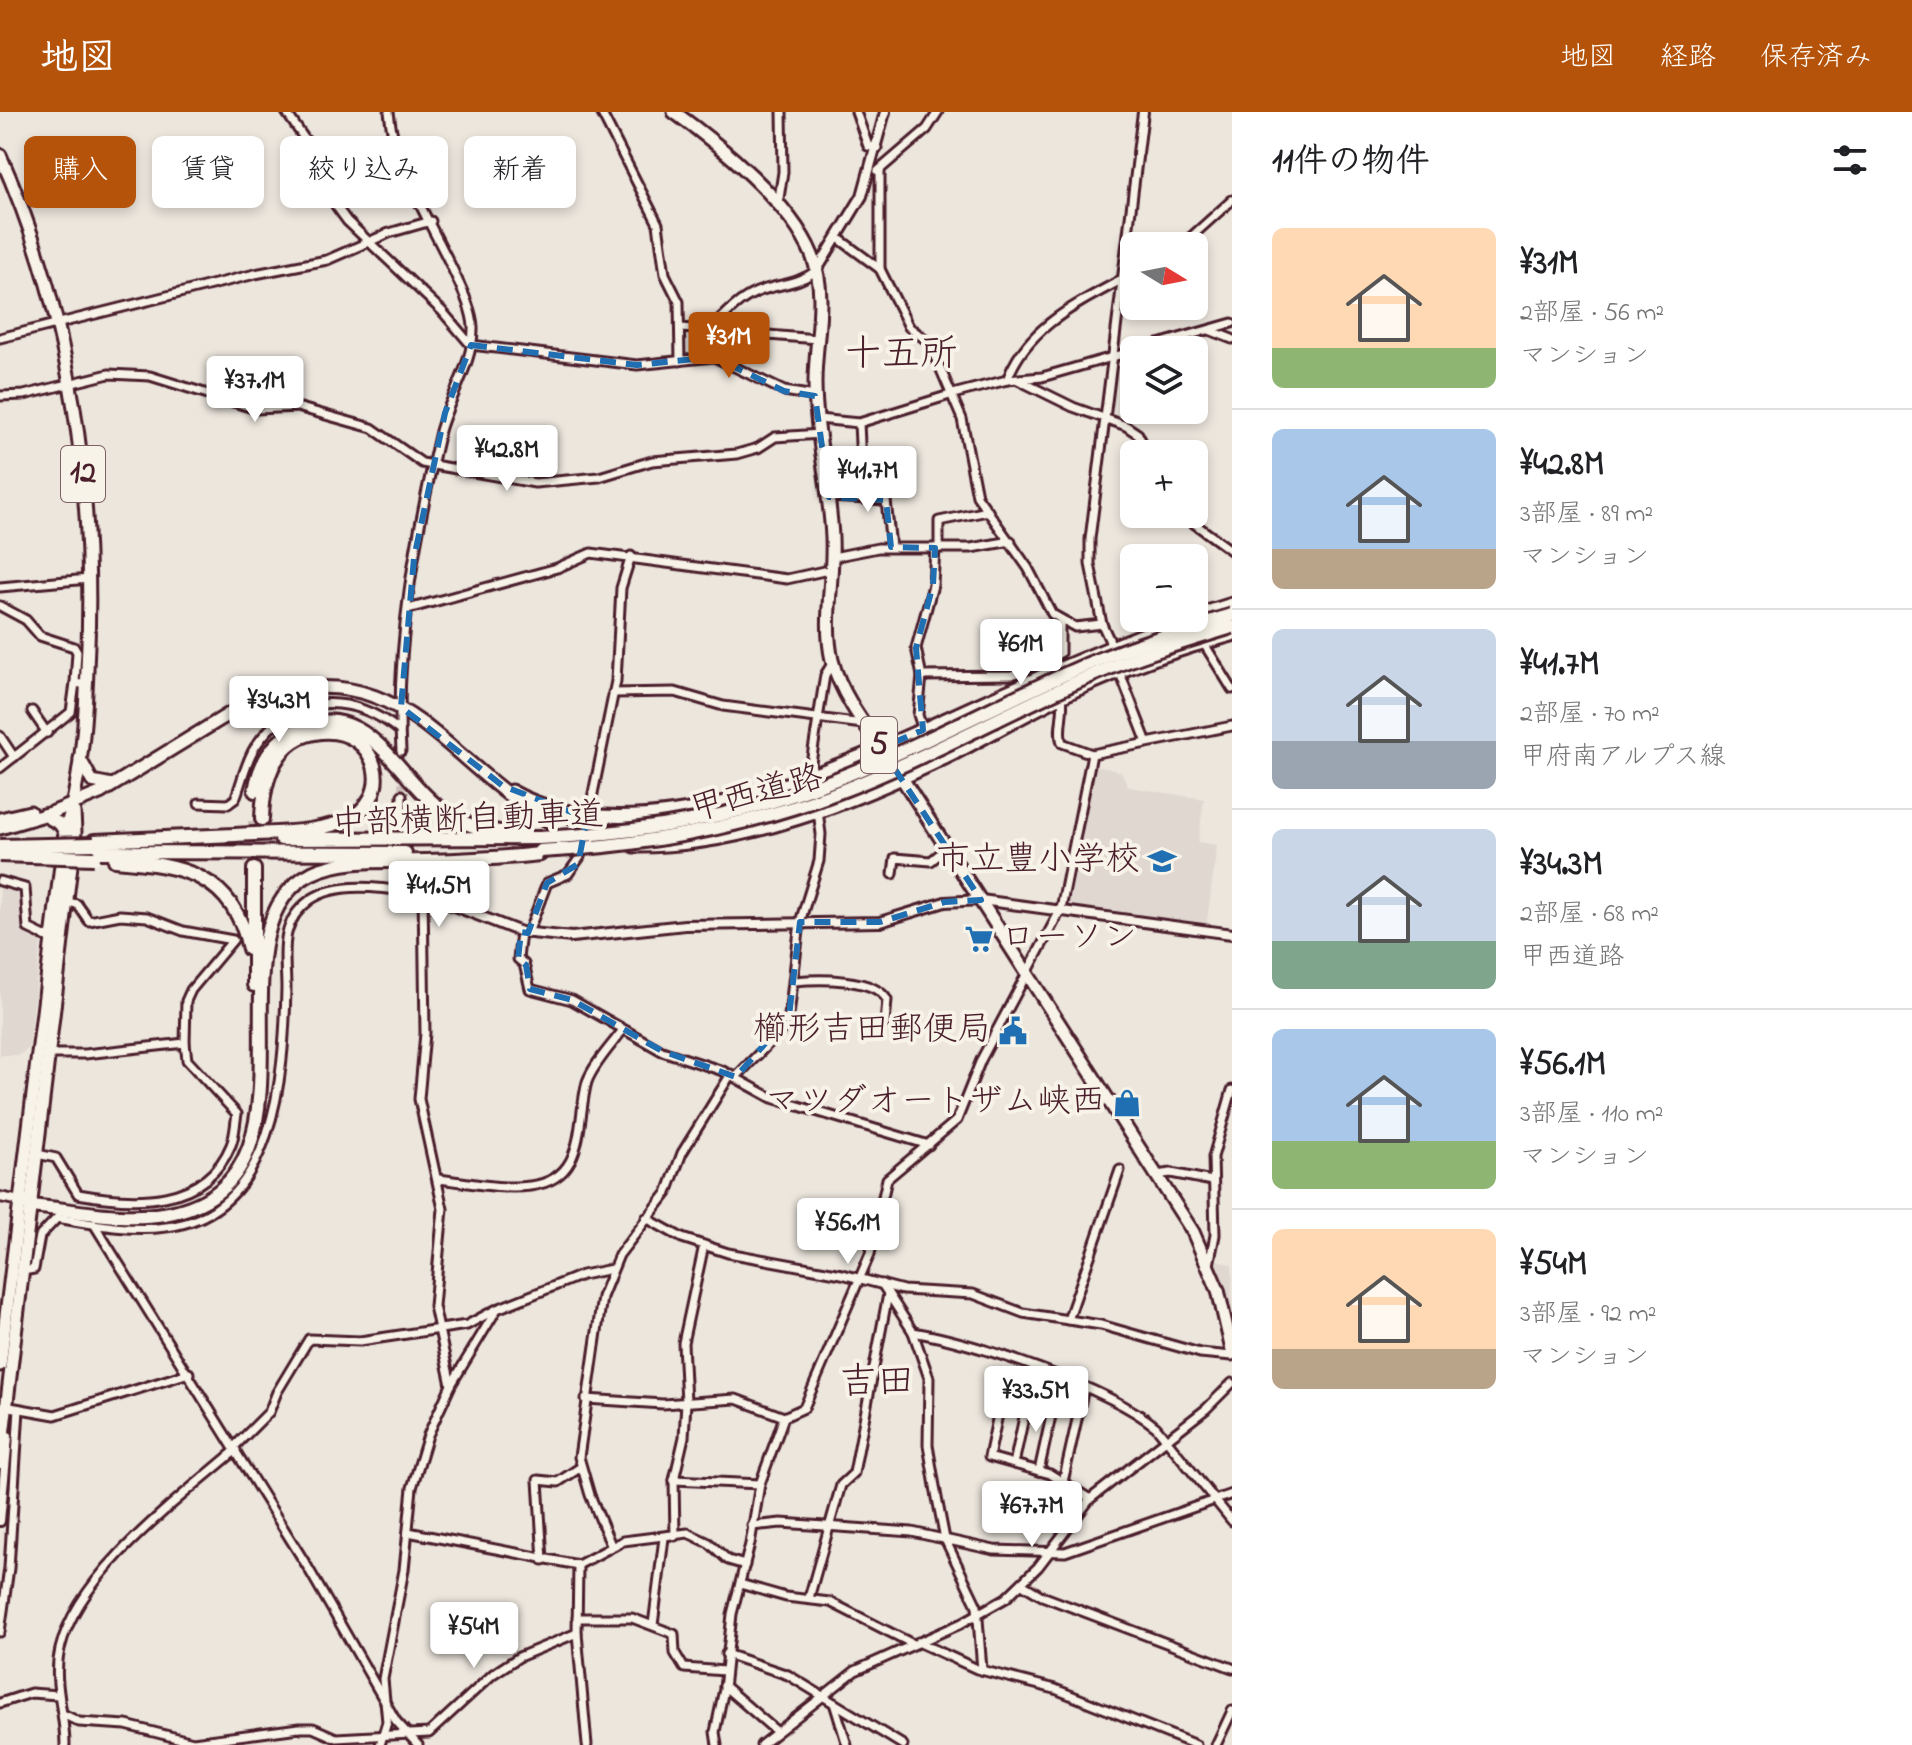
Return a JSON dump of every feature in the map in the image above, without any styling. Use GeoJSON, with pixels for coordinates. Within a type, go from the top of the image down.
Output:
{"type":"FeatureCollection","features":[{"type":"Feature","properties":{"kind":"highway","name":"中部横断自動車道"},"geometry":{"type":"LineString","coordinates":[[539,844],[699,820],[831,782],[907,750],[1090,663],[1232,615]]}},
{"type":"Feature","properties":{"kind":"highway","name":"中部横断自動車道"},"geometry":{"type":"LineString","coordinates":[[0,850],[539,844],[597,848],[719,828],[833,794],[907,764],[1095,674],[1232,627]]}},
{"type":"Feature","properties":{"kind":"highway"},"geometry":{"type":"LineString","coordinates":[[94,849],[331,825],[360,812],[373,796],[377,777],[372,756],[358,739],[321,732],[287,746],[270,769],[258,819],[257,781],[270,753],[280,741],[305,726],[333,723],[373,739],[432,802],[457,819],[539,844]]}},
{"type":"Feature","properties":{"kind":"highway"},"geometry":{"type":"LineString","coordinates":[[257,976],[276,913],[289,891],[311,874],[357,862],[539,844]]}},
{"type":"Feature","properties":{"kind":"highway","name":"中部横断自動車道"},"geometry":{"type":"LineString","coordinates":[[0,850],[33,845],[94,849]]}},
{"type":"Feature","properties":{"kind":"highway"},"geometry":{"type":"LineString","coordinates":[[94,849],[170,867],[212,883],[236,913],[257,976]]}},
{"type":"Feature","properties":{"kind":"highway"},"geometry":{"type":"LineString","coordinates":[[28,1202],[146,1210],[194,1197],[221,1177],[240,1152],[250,1122],[258,869]]}},
{"type":"Feature","properties":{"kind":"main road","name":"5"},"geometry":{"type":"LineString","coordinates":[[674,112],[720,148],[778,206],[808,248],[817,270],[820,306],[815,396],[829,497],[833,563],[830,639],[833,662],[865,724],[1193,1232],[1209,1266],[1232,1353]]}},
{"type":"Feature","properties":{"kind":"main road","name":"12"},"geometry":{"type":"LineString","coordinates":[[0,155],[35,248],[70,385],[81,456],[90,579],[81,684],[80,759],[74,803],[65,832],[51,939],[37,1154],[8,1303],[0,1365]]}},
{"type":"Feature","properties":{"kind":"main road"},"geometry":{"type":"LineString","coordinates":[[1208,612],[1232,604]]}},
{"type":"Feature","properties":{"kind":"main road","name":"甲西道路"},"geometry":{"type":"LineString","coordinates":[[477,768],[530,801],[587,816],[628,817],[696,807],[813,774],[881,748],[1149,632]]}},
{"type":"Feature","properties":{"kind":"main road","name":"甲西道路"},"geometry":{"type":"LineString","coordinates":[[0,828],[44,815],[112,785],[221,717],[271,694],[304,688],[339,687],[401,707],[524,808],[583,837],[631,846],[678,845],[727,836],[818,811],[902,777],[1119,672],[1232,635]]}},
{"type":"Feature","properties":{"kind":"main road"},"geometry":{"type":"LineString","coordinates":[[80,759],[83,771],[92,781],[112,785]]}},
{"type":"Feature","properties":{"kind":"main road","name":"12"},"geometry":{"type":"LineString","coordinates":[[1,1458],[23,1271],[43,1054],[75,832],[74,803]]}},
{"type":"Feature","properties":{"kind":"main road","name":"甲西道路"},"geometry":{"type":"LineString","coordinates":[[0,819],[74,803]]}},
{"type":"Feature","properties":{"kind":"main road"},"geometry":{"type":"LineString","coordinates":[[44,815],[60,824],[65,832]]}},
{"type":"Feature","properties":{"kind":"street"},"geometry":{"type":"LineString","coordinates":[[286,112],[317,157],[336,206],[442,311],[471,345],[637,365],[714,357],[784,391],[815,396]]}},
{"type":"Feature","properties":{"kind":"street"},"geometry":{"type":"LineString","coordinates":[[389,112],[401,157],[460,286],[473,324],[471,345],[445,413],[432,465],[408,609],[401,751]]}},
{"type":"Feature","properties":{"kind":"street"},"geometry":{"type":"LineString","coordinates":[[601,112],[658,224],[665,274],[679,302],[680,361]]}},
{"type":"Feature","properties":{"kind":"street"},"geometry":{"type":"LineString","coordinates":[[778,206],[783,172],[782,112]]}},
{"type":"Feature","properties":{"kind":"street"},"geometry":{"type":"LineString","coordinates":[[856,112],[868,146],[877,148]]}},
{"type":"Feature","properties":{"kind":"street"},"geometry":{"type":"LineString","coordinates":[[885,112],[877,148],[876,171],[880,269],[909,327],[929,342],[953,394],[977,496],[1011,541],[1052,614],[1060,622],[1085,628],[1102,624]]}},
{"type":"Feature","properties":{"kind":"street"},"geometry":{"type":"LineString","coordinates":[[711,329],[746,297],[792,284],[817,270],[876,171],[927,129],[938,112]]}},
{"type":"Feature","properties":{"kind":"street"},"geometry":{"type":"LineString","coordinates":[[1127,232],[1143,112]]}},
{"type":"Feature","properties":{"kind":"street"},"geometry":{"type":"LineString","coordinates":[[1197,232],[1232,200]]}},
{"type":"Feature","properties":{"kind":"street"},"geometry":{"type":"LineString","coordinates":[[0,338],[255,274],[327,260],[389,233],[431,221]]}},
{"type":"Feature","properties":{"kind":"street"},"geometry":{"type":"LineString","coordinates":[[838,238],[880,269]]}},
{"type":"Feature","properties":{"kind":"street"},"geometry":{"type":"LineString","coordinates":[[1012,380],[1025,344],[1091,294],[1120,280]]}},
{"type":"Feature","properties":{"kind":"street"},"geometry":{"type":"LineString","coordinates":[[1120,288],[1090,539],[1090,564],[1102,624],[1113,645],[1119,672],[1146,740]]}},
{"type":"Feature","properties":{"kind":"street"},"geometry":{"type":"LineString","coordinates":[[818,419],[859,423],[953,394],[1012,380],[1042,377],[1232,323]]}},
{"type":"Feature","properties":{"kind":"street"},"geometry":{"type":"LineString","coordinates":[[681,328],[817,339]]}},
{"type":"Feature","properties":{"kind":"street"},"geometry":{"type":"LineString","coordinates":[[711,329],[715,337],[714,357]]}},
{"type":"Feature","properties":{"kind":"street"},"geometry":{"type":"LineString","coordinates":[[1209,330],[1232,339]]}},
{"type":"Feature","properties":{"kind":"street"},"geometry":{"type":"LineString","coordinates":[[0,396],[70,385],[109,374],[150,376],[256,409],[310,409],[381,432],[415,458],[432,465],[535,483],[599,477],[681,456],[737,454],[775,437],[821,434]]}},
{"type":"Feature","properties":{"kind":"street"},"geometry":{"type":"LineString","coordinates":[[1012,380],[1138,434],[1141,440]]}},
{"type":"Feature","properties":{"kind":"street"},"geometry":{"type":"LineString","coordinates":[[858,497],[861,465],[859,423]]}},
{"type":"Feature","properties":{"kind":"street"},"geometry":{"type":"LineString","coordinates":[[829,497],[886,500],[891,547]]}},
{"type":"Feature","properties":{"kind":"street"},"geometry":{"type":"LineString","coordinates":[[923,730],[918,715],[922,676],[916,648],[933,585],[939,521],[988,511]]}},
{"type":"Feature","properties":{"kind":"street"},"geometry":{"type":"LineString","coordinates":[[1200,528],[1232,551]]}},
{"type":"Feature","properties":{"kind":"street"},"geometry":{"type":"LineString","coordinates":[[408,609],[557,568],[591,553],[787,579],[891,547],[971,548],[1011,541]]}},
{"type":"Feature","properties":{"kind":"street"},"geometry":{"type":"LineString","coordinates":[[631,556],[621,588],[613,693],[574,870],[552,879],[543,889],[525,932],[518,959],[524,964],[530,989],[572,1000],[662,1051],[733,1076],[789,1104],[930,1145]]}},
{"type":"Feature","properties":{"kind":"street"},"geometry":{"type":"LineString","coordinates":[[0,587],[90,579]]}},
{"type":"Feature","properties":{"kind":"street"},"geometry":{"type":"LineString","coordinates":[[0,606],[26,620],[40,636],[74,647],[81,684],[71,712],[0,768]]}},
{"type":"Feature","properties":{"kind":"street"},"geometry":{"type":"LineString","coordinates":[[922,676],[970,678],[1012,675],[1060,653],[1060,622]]}},
{"type":"Feature","properties":{"kind":"street"},"geometry":{"type":"LineString","coordinates":[[1203,642],[1232,689]]}},
{"type":"Feature","properties":{"kind":"street"},"geometry":{"type":"LineString","coordinates":[[813,774],[811,763],[825,675],[833,662]]}},
{"type":"Feature","properties":{"kind":"street"},"geometry":{"type":"LineString","coordinates":[[613,693],[675,692],[723,706],[865,724]]}},
{"type":"Feature","properties":{"kind":"street"},"geometry":{"type":"LineString","coordinates":[[1062,697],[1062,743],[1092,754],[1146,740],[1232,726]]}},
{"type":"Feature","properties":{"kind":"street"},"geometry":{"type":"LineString","coordinates":[[199,803],[228,804],[235,799],[255,747],[267,733],[293,715],[319,703],[359,706],[400,731]]}},
{"type":"Feature","properties":{"kind":"street"},"geometry":{"type":"LineString","coordinates":[[32,711],[47,733]]}},
{"type":"Feature","properties":{"kind":"street"},"geometry":{"type":"LineString","coordinates":[[0,736],[14,757]]}},
{"type":"Feature","properties":{"kind":"street"},"geometry":{"type":"LineString","coordinates":[[586,1399],[686,1402],[736,1399],[784,1417],[804,1408],[870,1254],[887,1179],[957,1120],[981,1060],[1061,909],[1092,754]]}},
{"type":"Feature","properties":{"kind":"street"},"geometry":{"type":"LineString","coordinates":[[402,795],[402,819]]}},
{"type":"Feature","properties":{"kind":"street"},"geometry":{"type":"LineString","coordinates":[[611,1545],[581,1467],[579,1442],[602,1297],[612,1269],[667,1193],[682,1153],[733,1076],[785,1025],[794,981],[800,922],[819,861],[818,811]]}},
{"type":"Feature","properties":{"kind":"street"},"geometry":{"type":"LineString","coordinates":[[893,874],[895,858],[931,861],[947,848]]}},
{"type":"Feature","properties":{"kind":"street"},"geometry":{"type":"LineString","coordinates":[[402,880],[402,891]]}},
{"type":"Feature","properties":{"kind":"street"},"geometry":{"type":"LineString","coordinates":[[0,881],[25,888],[28,928],[32,933],[51,939]]}},
{"type":"Feature","properties":{"kind":"street"},"geometry":{"type":"LineString","coordinates":[[23,1271],[34,1269],[40,1236],[57,1218],[94,1224],[165,1227],[182,1224],[231,1197],[253,1171],[262,1151],[281,1070],[286,986],[278,941],[297,913],[328,891],[423,894],[525,932],[572,937],[685,925],[880,922],[945,902],[981,900],[1232,934]]}},
{"type":"Feature","properties":{"kind":"street"},"geometry":{"type":"LineString","coordinates":[[423,894],[425,1033],[419,1099],[438,1179],[444,1224],[435,1282],[437,1328],[451,1385]]}},
{"type":"Feature","properties":{"kind":"street"},"geometry":{"type":"LineString","coordinates":[[37,1154],[56,1158],[78,1194],[154,1201],[196,1185],[231,1145],[237,1114],[187,1060],[185,1043],[186,1001],[191,990],[235,940],[183,931],[147,917],[120,915],[89,921],[77,904],[67,902]]}},
{"type":"Feature","properties":{"kind":"street"},"geometry":{"type":"LineString","coordinates":[[794,981],[839,980],[872,988],[887,1000],[885,1024]]}},
{"type":"Feature","properties":{"kind":"street"},"geometry":{"type":"LineString","coordinates":[[438,1179],[522,1187],[535,1186],[557,1173],[579,1147],[587,1081],[622,1031]]}},
{"type":"Feature","properties":{"kind":"street"},"geometry":{"type":"LineString","coordinates":[[43,1054],[185,1043]]}},
{"type":"Feature","properties":{"kind":"street"},"geometry":{"type":"LineString","coordinates":[[1209,1266],[1215,1235],[1213,1157],[1232,1090]]}},
{"type":"Feature","properties":{"kind":"street"},"geometry":{"type":"LineString","coordinates":[[1068,1320],[1120,1170]]}},
{"type":"Feature","properties":{"kind":"street"},"geometry":{"type":"LineString","coordinates":[[1156,1175],[1171,1173],[1212,1181]]}},
{"type":"Feature","properties":{"kind":"street"},"geometry":{"type":"LineString","coordinates":[[0,1197],[28,1202]]}},
{"type":"Feature","properties":{"kind":"street"},"geometry":{"type":"LineString","coordinates":[[646,1218],[665,1231],[704,1245],[903,1290],[973,1294],[1023,1313],[1101,1325],[1200,1353],[1232,1353]]}},
{"type":"Feature","properties":{"kind":"street"},"geometry":{"type":"LineString","coordinates":[[94,1224],[189,1373],[396,1721],[418,1745]]}},
{"type":"Feature","properties":{"kind":"street"},"geometry":{"type":"LineString","coordinates":[[675,1536],[674,1480],[684,1437],[686,1402],[683,1343],[704,1245]]}},
{"type":"Feature","properties":{"kind":"street"},"geometry":{"type":"LineString","coordinates":[[65,1745],[65,1715],[58,1695],[60,1650],[70,1623],[104,1572],[130,1543],[235,1449],[269,1412],[309,1339],[351,1341],[467,1325],[497,1309],[582,1275],[612,1269]]}},
{"type":"Feature","properties":{"kind":"street"},"geometry":{"type":"LineString","coordinates":[[882,1284],[913,1332],[929,1378],[928,1445],[945,1539],[979,1615],[982,1670]]}},
{"type":"Feature","properties":{"kind":"street"},"geometry":{"type":"LineString","coordinates":[[809,1598],[841,1485],[854,1473],[888,1294]]}},
{"type":"Feature","properties":{"kind":"street"},"geometry":{"type":"LineString","coordinates":[[0,1351],[8,1303]]}},
{"type":"Feature","properties":{"kind":"street"},"geometry":{"type":"LineString","coordinates":[[382,1741],[387,1722],[383,1679],[417,1466],[451,1385],[497,1309]]}},
{"type":"Feature","properties":{"kind":"street"},"geometry":{"type":"LineString","coordinates":[[0,1632],[9,1568],[16,1332]]}},
{"type":"Feature","properties":{"kind":"street"},"geometry":{"type":"LineString","coordinates":[[913,1332],[991,1352],[1084,1388],[1142,1416],[1167,1441],[1232,1521]]}},
{"type":"Feature","properties":{"kind":"street"},"geometry":{"type":"LineString","coordinates":[[14,1408],[55,1415],[189,1373]]}},
{"type":"Feature","properties":{"kind":"street"},"geometry":{"type":"LineString","coordinates":[[1039,1471],[1059,1379]]}},
{"type":"Feature","properties":{"kind":"street"},"geometry":{"type":"LineString","coordinates":[[761,1745],[855,1671],[979,1615],[1022,1584],[1090,1499],[1167,1441],[1232,1383]]}},
{"type":"Feature","properties":{"kind":"street"},"geometry":{"type":"LineString","coordinates":[[1063,1482],[1084,1388]]}},
{"type":"Feature","properties":{"kind":"street"},"geometry":{"type":"LineString","coordinates":[[1052,1404],[1003,1391],[989,1457],[1039,1471],[1090,1499]]}},
{"type":"Feature","properties":{"kind":"street"},"geometry":{"type":"LineString","coordinates":[[1014,1464],[1028,1398]]}},
{"type":"Feature","properties":{"kind":"street"},"geometry":{"type":"LineString","coordinates":[[0,1521],[14,1408]]}},
{"type":"Feature","properties":{"kind":"street"},"geometry":{"type":"LineString","coordinates":[[717,1745],[715,1732],[724,1686],[726,1654],[760,1484],[784,1417]]}},
{"type":"Feature","properties":{"kind":"street"},"geometry":{"type":"LineString","coordinates":[[543,1560],[538,1480],[558,1482],[581,1467]]}},
{"type":"Feature","properties":{"kind":"street"},"geometry":{"type":"LineString","coordinates":[[674,1480],[760,1484]]}},
{"type":"Feature","properties":{"kind":"street"},"geometry":{"type":"LineString","coordinates":[[752,1526],[781,1523],[912,1532],[1008,1552],[1065,1552],[1232,1494]]}},
{"type":"Feature","properties":{"kind":"street"},"geometry":{"type":"LineString","coordinates":[[408,1532],[578,1565],[590,1562],[611,1545],[695,1535],[728,1560],[745,1565]]}},
{"type":"Feature","properties":{"kind":"street"},"geometry":{"type":"LineString","coordinates":[[653,1625],[664,1538]]}},
{"type":"Feature","properties":{"kind":"street"},"geometry":{"type":"LineString","coordinates":[[578,1565],[577,1633],[586,1743]]}},
{"type":"Feature","properties":{"kind":"street"},"geometry":{"type":"LineString","coordinates":[[740,1584],[786,1597],[830,1602],[982,1670],[1055,1689],[1196,1745]]}},
{"type":"Feature","properties":{"kind":"street"},"geometry":{"type":"LineString","coordinates":[[1022,1584],[1042,1596],[1232,1668]]}},
{"type":"Feature","properties":{"kind":"street"},"geometry":{"type":"LineString","coordinates":[[577,1618],[632,1618],[653,1625],[674,1634],[675,1653],[684,1668],[725,1671]]}},
{"type":"Feature","properties":{"kind":"street"},"geometry":{"type":"LineString","coordinates":[[65,1715],[79,1722],[126,1725],[181,1741],[245,1741],[299,1728],[313,1728],[336,1738],[382,1741],[436,1730],[493,1674],[519,1657],[577,1633]]}},
{"type":"Feature","properties":{"kind":"street"},"geometry":{"type":"LineString","coordinates":[[726,1654],[788,1675],[903,1745]]}},
{"type":"Feature","properties":{"kind":"street"},"geometry":{"type":"LineString","coordinates":[[724,1686],[776,1731]]}},
{"type":"Feature","properties":{"kind":"street"},"geometry":{"type":"LineString","coordinates":[[0,1703],[31,1693],[58,1695]]}},
{"type":"Feature","properties":{"kind":"street"},"geometry":{"type":"LineString","coordinates":[[834,1703],[847,1745]]}},
{"type":"Feature","properties":{"kind":"street"},"geometry":{"type":"LineString","coordinates":[[1216,1745],[1232,1711]]}},
{"type":"Feature","properties":{"kind":"highlighted area"},"geometry":{"type":"Polygon","coordinates":[[[471,345],[637,365],[714,357],[784,391],[815,396],[829,497],[886,500],[891,547],[935,548],[933,585],[916,648],[923,730],[881,748],[981,900],[945,902],[880,922],[800,922],[789,1016],[736,1077],[662,1051],[572,1000],[530,989],[526,965],[518,959],[521,932],[528,933],[547,883],[578,864],[587,818],[503,786],[401,707],[414,558],[445,413],[471,345]]]}},
{"type":"Feature","properties":{"kind":"shaded area"},"geometry":{"type":"Polygon","coordinates":[[[1094,765],[1121,772],[1129,787],[1204,799],[1198,842],[1217,845],[1206,928],[1069,907],[1067,901],[1094,765]]]}},
{"type":"Feature","properties":{"kind":"shaded area"},"geometry":{"type":"Polygon","coordinates":[[[0,885],[22,893],[23,927],[31,937],[41,941],[29,1047],[19,1055],[0,1055],[0,885]]]}},
{"type":"Feature","properties":{"kind":"shaded area"},"geometry":{"type":"Polygon","coordinates":[[[1214,1259],[1232,1265],[1232,1333],[1214,1259]]]}},
{"type":"Feature","properties":{"kind":"tunnel"},"geometry":{"type":"LineString","coordinates":[[401,751],[402,795]]}},
{"type":"Feature","properties":{"kind":"tunnel"},"geometry":{"type":"LineString","coordinates":[[254,818],[254,869]]}},
{"type":"Feature","properties":{"kind":"tunnel"},"geometry":{"type":"LineString","coordinates":[[402,819],[402,842]]}},
{"type":"Feature","properties":{"kind":"tunnel"},"geometry":{"type":"LineString","coordinates":[[402,858],[402,880]]}},
{"type":"Feature","properties":{"kind":"tunnel"},"geometry":{"type":"LineString","coordinates":[[237,940],[258,935],[274,939]]}},
{"type":"Feature","properties":{"kind":"place","name":"市立豊小学校"},"geometry":{"type":"Point","coordinates":[1162,861]}},
{"type":"Feature","properties":{"kind":"place","name":"ローソン"},"geometry":{"type":"Point","coordinates":[979,939]}},
{"type":"Feature","properties":{"kind":"place","name":"櫛形吉田郵便局"},"geometry":{"type":"Point","coordinates":[1013,1031]}},
{"type":"Feature","properties":{"kind":"place","name":"マツダオートザム峡西"},"geometry":{"type":"Point","coordinates":[1127,1103]}},
{"type":"Feature","properties":{"kind":"district","name":"十五所"},"geometry":{"type":"Point","coordinates":[901,356]}},
{"type":"Feature","properties":{"kind":"district","name":"吉田"},"geometry":{"type":"Point","coordinates":[877,1384]}}]}
